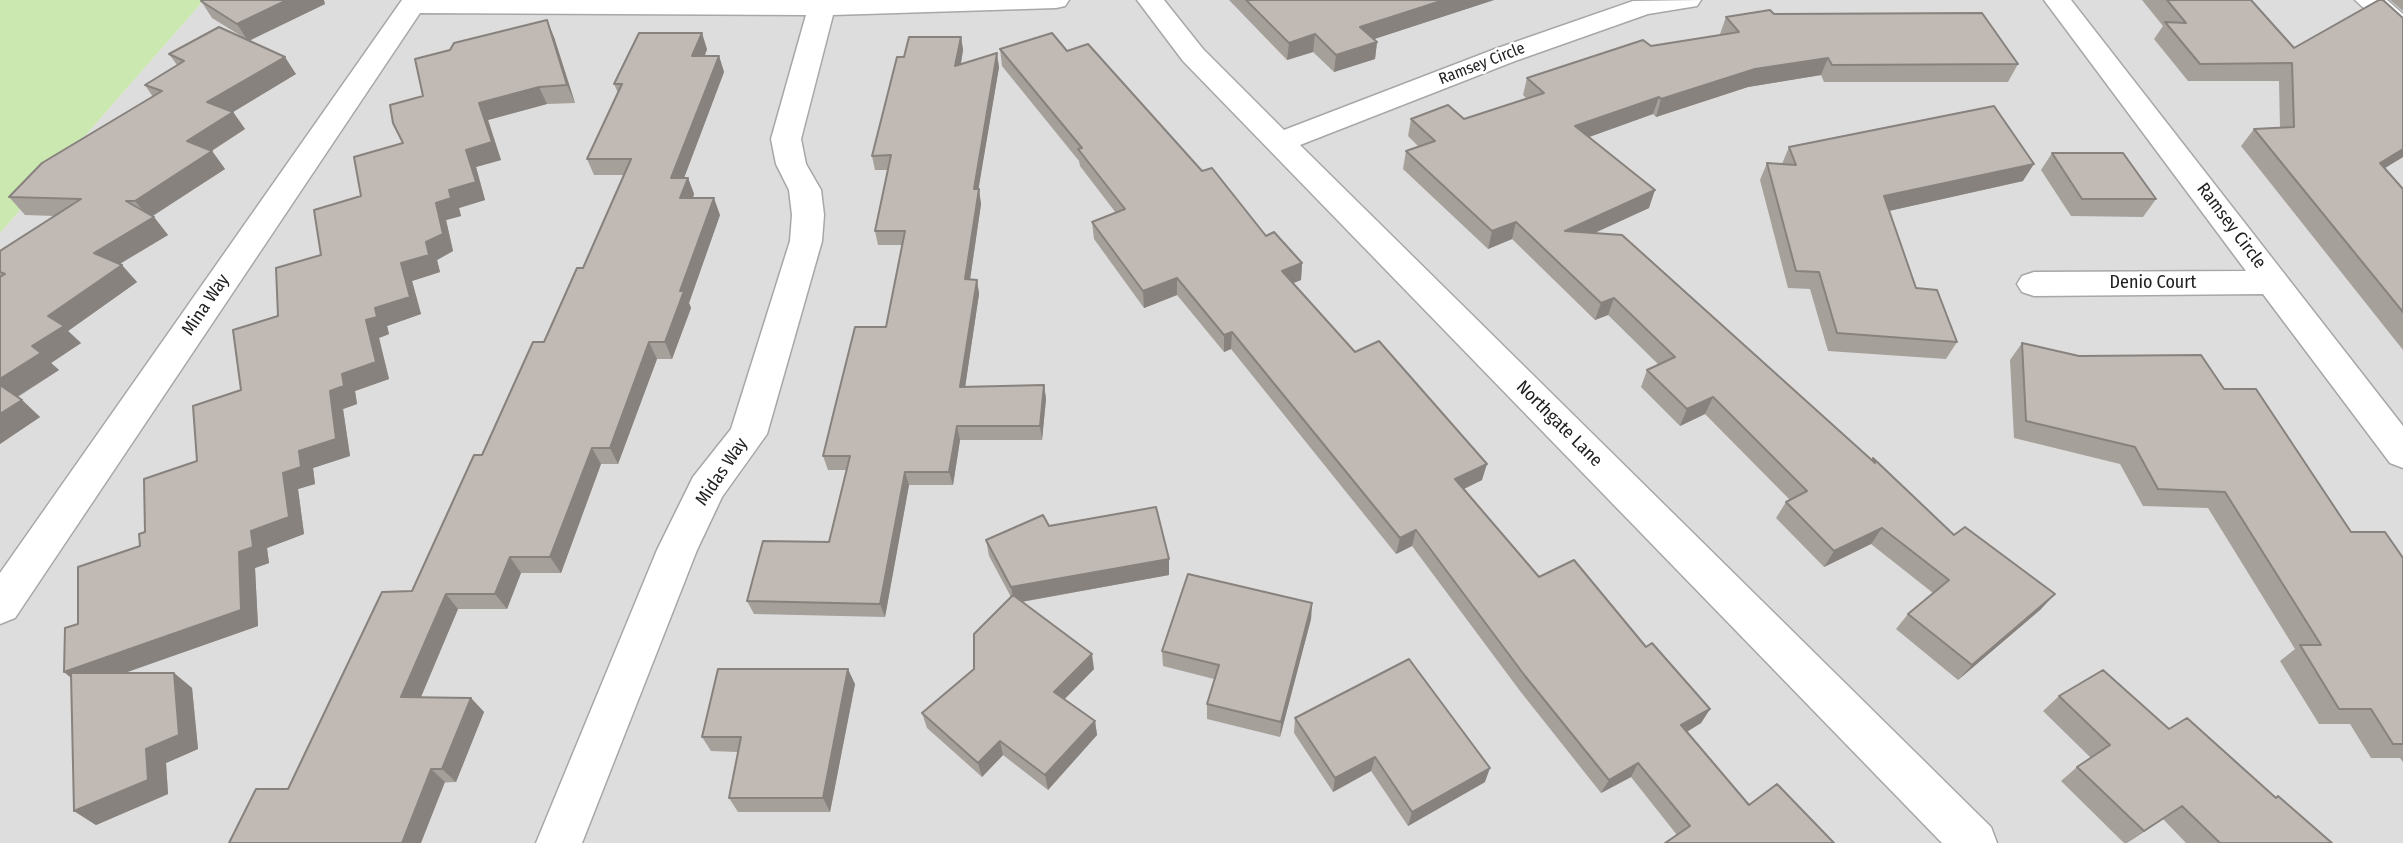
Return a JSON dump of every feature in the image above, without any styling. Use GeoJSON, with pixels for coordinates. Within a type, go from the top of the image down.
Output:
{"type":"FeatureCollection","features":[{"type":"Feature","properties":{"kind":"street"},"geometry":{"type":"LineString","coordinates":[[822,7],[1056,0]]}},
{"type":"Feature","properties":{"kind":"street","name":"Northgate Lane"},"geometry":{"type":"LineString","coordinates":[[1150,0],[1193,55],[1973,843]]}},
{"type":"Feature","properties":{"kind":"street","name":"Ramsey Circle"},"geometry":{"type":"LineString","coordinates":[[1280,142],[1505,55],[1643,7],[1688,0]]}},
{"type":"Feature","properties":{"kind":"street","name":"Ramsey Circle"},"geometry":{"type":"LineString","coordinates":[[2057,0],[2403,453]]}},
{"type":"Feature","properties":{"kind":"street"},"geometry":{"type":"LineString","coordinates":[[2372,2],[2403,2]]}},
{"type":"Feature","properties":{"kind":"street"},"geometry":{"type":"LineString","coordinates":[[2372,2],[2403,29]]}},
{"type":"Feature","properties":{"kind":"street","name":"Mina Way"},"geometry":{"type":"LineString","coordinates":[[0,606],[412,5],[822,7]]}},
{"type":"Feature","properties":{"kind":"street","name":"Midas Way"},"geometry":{"type":"LineString","coordinates":[[559,843],[677,550],[707,488],[748,434],[806,241],[808,215],[805,190],[790,164],[786,139],[822,7]]}},
{"type":"Feature","properties":{"kind":"street","name":"Denio Court"},"geometry":{"type":"LineString","coordinates":[[2034,284],[2273,282]]}},
{"type":"Feature","properties":{"kind":"shaded area"},"geometry":{"type":"Polygon","coordinates":[[[204,0],[2403,0],[2403,843],[0,843],[0,233],[204,0]]]}},
{"type":"Feature","properties":{"kind":"green space"},"geometry":{"type":"Polygon","coordinates":[[[0,0],[204,0],[0,233],[0,0]]]}},
{"type":"Feature","properties":{"kind":"building"},"geometry":{"type":"Polygon","coordinates":[[[287,0],[237,24],[201,1],[287,0]]]}},
{"type":"Feature","properties":{"kind":"building"},"geometry":{"type":"Polygon","coordinates":[[[1246,0],[1444,0],[1360,27],[1377,42],[1336,55],[1315,34],[1289,43],[1246,0]]]}},
{"type":"Feature","properties":{"kind":"building"},"geometry":{"type":"Polygon","coordinates":[[[2167,0],[2251,0],[2294,48],[2379,0],[2383,0],[2403,18],[2403,149],[2380,163],[2403,189],[2403,312],[2254,129],[2294,127],[2292,63],[2200,64],[2165,22],[2186,23],[2167,0]]]}},
{"type":"Feature","properties":{"kind":"building"},"geometry":{"type":"Polygon","coordinates":[[[1770,10],[1774,14],[1982,13],[2018,64],[1832,65],[1828,58],[1755,69],[1661,99],[1659,97],[1575,126],[1655,190],[1565,231],[1622,235],[1875,463],[1873,458],[1954,535],[1965,527],[2055,594],[1972,665],[1908,614],[1949,580],[1882,528],[1834,551],[1786,502],[1807,491],[1713,397],[1687,409],[1647,370],[1675,357],[1614,298],[1601,303],[1516,222],[1492,231],[1406,151],[1435,141],[1411,119],[1448,105],[1464,119],[1544,93],[1527,78],[1643,40],[1651,46],[1739,32],[1726,17],[1770,10]]]}},
{"type":"Feature","properties":{"kind":"building"},"geometry":{"type":"Polygon","coordinates":[[[547,20],[567,85],[539,87],[479,103],[492,142],[466,150],[476,182],[449,190],[451,198],[436,203],[443,234],[426,242],[429,255],[401,263],[410,297],[375,308],[377,317],[366,320],[376,362],[342,374],[344,386],[330,391],[336,439],[299,451],[301,467],[283,473],[289,517],[251,531],[253,547],[239,552],[241,610],[64,672],[65,628],[78,624],[78,567],[140,546],[139,534],[145,532],[144,479],[197,461],[193,406],[241,390],[233,330],[278,316],[276,268],[321,255],[314,210],[361,196],[354,157],[403,143],[393,123],[390,105],[423,96],[415,59],[450,50],[454,43],[547,20]]]}},
{"type":"Feature","properties":{"kind":"building"},"geometry":{"type":"Polygon","coordinates":[[[219,27],[285,57],[207,102],[233,112],[187,141],[212,151],[135,201],[126,201],[154,217],[94,253],[122,265],[48,316],[64,326],[32,346],[41,353],[0,379],[0,277],[5,274],[0,272],[0,251],[81,199],[9,197],[42,163],[162,91],[145,85],[184,61],[169,54],[219,27]]]}},
{"type":"Feature","properties":{"kind":"building"},"geometry":{"type":"Polygon","coordinates":[[[639,33],[702,33],[692,56],[719,56],[671,178],[688,178],[680,198],[714,198],[680,291],[684,291],[665,342],[649,342],[610,448],[592,448],[550,557],[510,557],[495,594],[446,594],[401,697],[471,698],[442,769],[431,769],[402,843],[229,843],[256,789],[288,789],[382,592],[412,591],[474,455],[482,455],[533,342],[544,342],[577,268],[583,268],[631,159],[587,159],[622,84],[614,84],[639,33]]]}},
{"type":"Feature","properties":{"kind":"building"},"geometry":{"type":"Polygon","coordinates":[[[1052,33],[1067,51],[1088,44],[1202,171],[1212,168],[1266,236],[1274,232],[1302,263],[1282,271],[1355,352],[1379,341],[1487,464],[1455,479],[1539,577],[1574,560],[1646,647],[1652,643],[1710,709],[1681,725],[1749,805],[1777,784],[1834,843],[1665,843],[1690,826],[1638,763],[1609,780],[1525,676],[1416,530],[1400,538],[1232,332],[1224,335],[1177,278],[1143,291],[1092,222],[1125,209],[1078,149],[1082,148],[1000,49],[1052,33]]]}},
{"type":"Feature","properties":{"kind":"building"},"geometry":{"type":"Polygon","coordinates":[[[909,37],[961,37],[955,66],[997,53],[974,189],[979,189],[965,279],[977,280],[960,387],[1044,385],[1040,426],[957,426],[949,472],[905,472],[880,604],[747,601],[763,541],[829,542],[850,456],[823,456],[855,327],[886,327],[905,231],[875,231],[891,155],[872,156],[897,57],[904,57],[909,37]]]}},
{"type":"Feature","properties":{"kind":"building"},"geometry":{"type":"Polygon","coordinates":[[[1994,106],[2034,164],[1884,196],[1916,288],[1937,290],[1957,342],[1837,333],[1819,272],[1796,271],[1767,163],[1796,165],[1789,147],[1994,106]]]}},
{"type":"Feature","properties":{"kind":"building"},"geometry":{"type":"Polygon","coordinates":[[[2052,153],[2123,153],[2156,199],[2082,199],[2052,153]]]}},
{"type":"Feature","properties":{"kind":"building"},"geometry":{"type":"Polygon","coordinates":[[[2022,343],[2079,356],[2201,355],[2224,389],[2256,389],[2351,532],[2385,532],[2403,558],[2403,744],[2393,744],[2371,709],[2339,709],[2300,645],[2321,645],[2225,492],[2158,489],[2135,447],[2026,421],[2022,343]]]}},
{"type":"Feature","properties":{"kind":"building"},"geometry":{"type":"Polygon","coordinates":[[[0,385],[22,400],[0,414],[0,385]]]}},
{"type":"Feature","properties":{"kind":"building"},"geometry":{"type":"Polygon","coordinates":[[[1156,507],[1169,559],[1011,587],[986,540],[1043,515],[1049,526],[1156,507]]]}},
{"type":"Feature","properties":{"kind":"building"},"geometry":{"type":"Polygon","coordinates":[[[1188,574],[1312,603],[1281,722],[1207,704],[1219,665],[1162,651],[1188,574]]]}},
{"type":"Feature","properties":{"kind":"building"},"geometry":{"type":"Polygon","coordinates":[[[1013,595],[1092,654],[1054,692],[1095,721],[1045,775],[1000,741],[978,763],[922,713],[974,669],[974,634],[1013,595]]]}},
{"type":"Feature","properties":{"kind":"building"},"geometry":{"type":"Polygon","coordinates":[[[1409,659],[1490,768],[1412,812],[1375,757],[1335,778],[1295,718],[1409,659]]]}},
{"type":"Feature","properties":{"kind":"building"},"geometry":{"type":"Polygon","coordinates":[[[718,669],[848,669],[823,798],[729,798],[741,737],[702,737],[718,669]]]}},
{"type":"Feature","properties":{"kind":"building"},"geometry":{"type":"Polygon","coordinates":[[[2103,670],[2169,729],[2187,718],[2276,798],[2278,796],[2332,843],[2220,843],[2182,806],[2144,831],[2077,767],[2110,745],[2059,696],[2103,670]]]}},
{"type":"Feature","properties":{"kind":"building"},"geometry":{"type":"Polygon","coordinates":[[[71,673],[174,673],[179,735],[146,749],[148,780],[74,811],[71,673]]]}}]}
